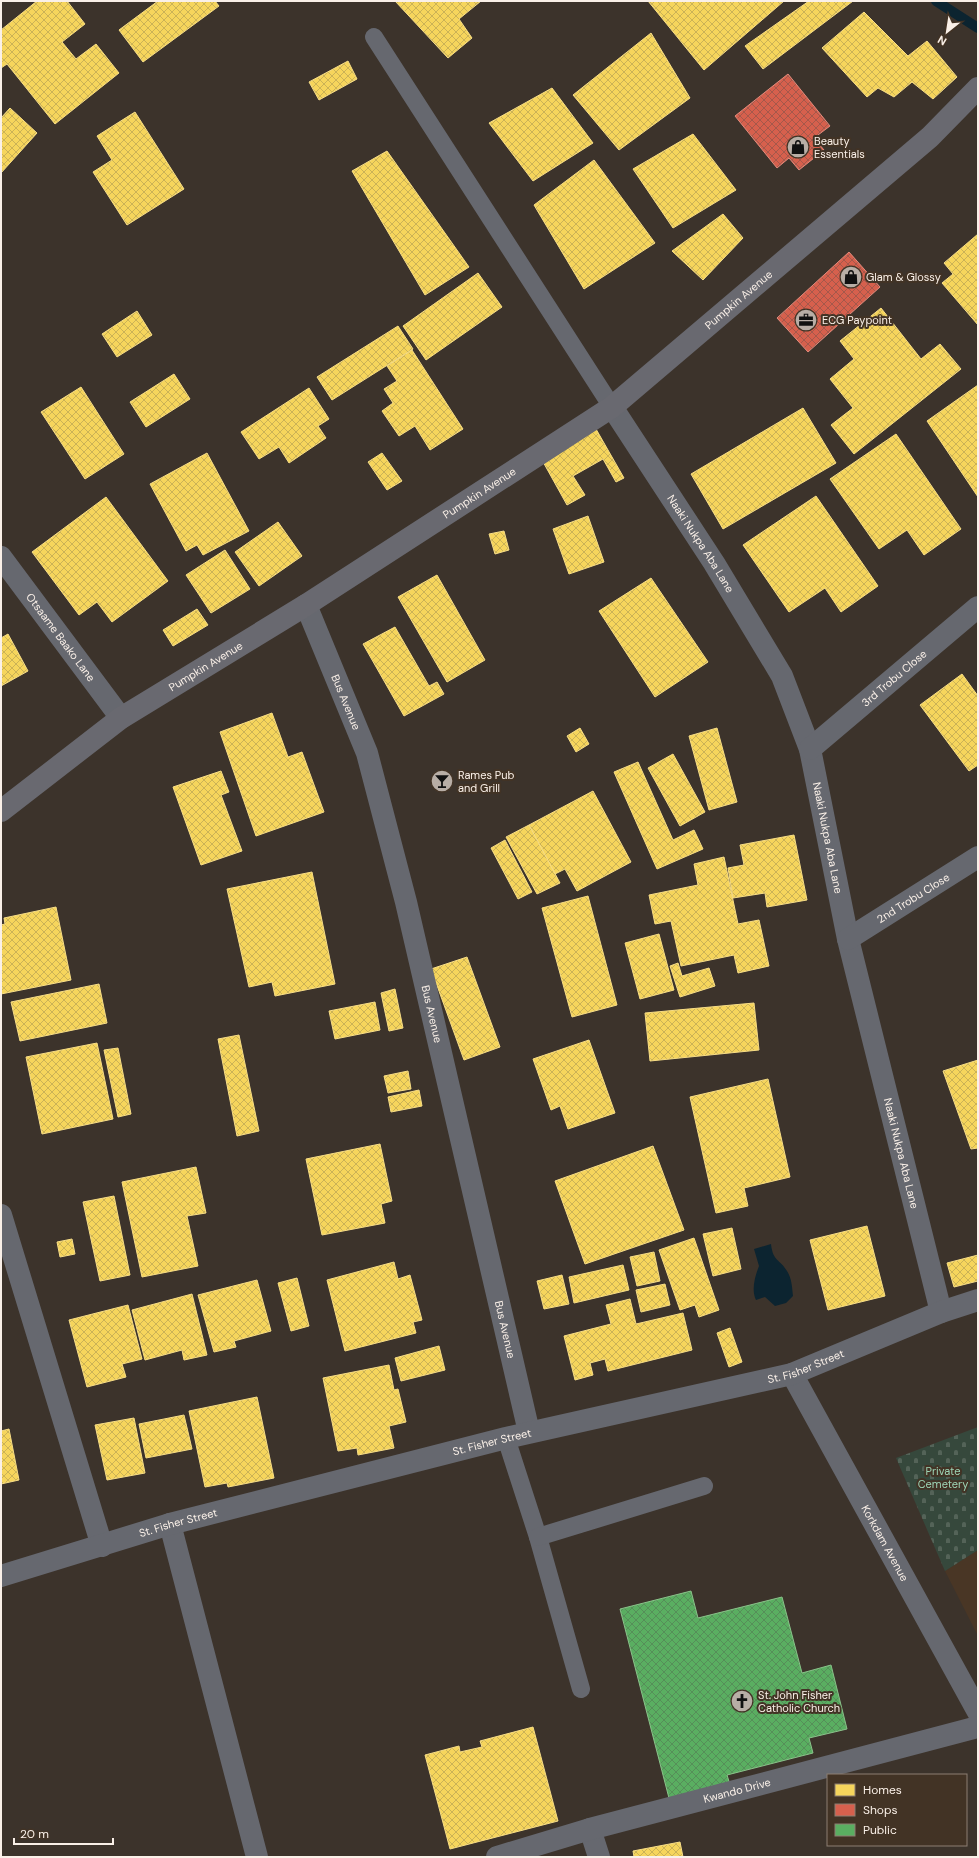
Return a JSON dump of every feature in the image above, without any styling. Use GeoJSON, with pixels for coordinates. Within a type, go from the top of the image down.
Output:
{"type":"FeatureCollection","features":[{"type":"Feature","properties":{"kind":"street","name":"Pumpkin Avenue"},"geometry":{"type":"LineString","coordinates":[[1,811],[121,718],[306,604],[612,407],[930,137],[978,88]]}},
{"type":"Feature","properties":{"kind":"street","name":"Naaki Nukpa Aba Lane"},"geometry":{"type":"LineString","coordinates":[[612,407],[714,563],[782,676],[810,749],[848,939],[941,1312]]}},
{"type":"Feature","properties":{"kind":"street","name":"Otsaame Baako Lane"},"geometry":{"type":"LineString","coordinates":[[1,557],[121,718]]}},
{"type":"Feature","properties":{"kind":"street","name":"Bus Avenue"},"geometry":{"type":"LineString","coordinates":[[306,604],[369,760],[406,902],[530,1432]]}},
{"type":"Feature","properties":{"kind":"street","name":"3rd Trobu Close"},"geometry":{"type":"LineString","coordinates":[[810,749],[978,607]]}},
{"type":"Feature","properties":{"kind":"street","name":"2nd Trobu Close"},"geometry":{"type":"LineString","coordinates":[[848,939],[978,857]]}},
{"type":"Feature","properties":{"kind":"street"},"geometry":{"type":"LineString","coordinates":[[1,1215],[102,1546]]}},
{"type":"Feature","properties":{"kind":"street","name":"St. Fisher Street"},"geometry":{"type":"LineString","coordinates":[[1,1576],[170,1524],[506,1438],[792,1374],[941,1312],[978,1300]]}},
{"type":"Feature","properties":{"kind":"street","name":"Korkdam Avenue"},"geometry":{"type":"LineString","coordinates":[[792,1374],[978,1712]]}},
{"type":"Feature","properties":{"kind":"street"},"geometry":{"type":"LineString","coordinates":[[170,1524],[257,1857]]}},
{"type":"Feature","properties":{"kind":"street","name":"Kwando Drive"},"geometry":{"type":"LineString","coordinates":[[497,1857],[590,1829],[978,1727]]}},
{"type":"Feature","properties":{"kind":"street"},"geometry":{"type":"LineString","coordinates":[[590,1829],[599,1857]]}},
{"type":"Feature","properties":{"kind":"lane"},"geometry":{"type":"LineString","coordinates":[[374,37],[612,407]]}},
{"type":"Feature","properties":{"kind":"lane"},"geometry":{"type":"LineString","coordinates":[[506,1438],[538,1537],[581,1689]]}},
{"type":"Feature","properties":{"kind":"lane"},"geometry":{"type":"LineString","coordinates":[[538,1537],[704,1486]]}},
{"type":"Feature","properties":{"kind":"shaded area"},"geometry":{"type":"Polygon","coordinates":[[[978,1550],[978,1636],[945,1571],[978,1550]]]}},
{"type":"Feature","properties":{"kind":"green space","name":"Private Cemetery"},"geometry":{"type":"Polygon","coordinates":[[[978,1427],[978,1550],[945,1571],[896,1458],[978,1427]]]}},
{"type":"Feature","properties":{"kind":"water"},"geometry":{"type":"Polygon","coordinates":[[[771,1244],[773,1254],[789,1274],[792,1283],[793,1296],[786,1303],[775,1306],[765,1297],[756,1300],[754,1292],[755,1279],[759,1266],[754,1249],[771,1244]]]}},
{"type":"Feature","properties":{"kind":"building: Homes"},"geometry":{"type":"Polygon","coordinates":[[[37,1],[67,1],[85,24],[62,42],[76,59],[96,44],[119,73],[55,124],[7,64],[1,68],[1,30],[37,1]]]}},
{"type":"Feature","properties":{"kind":"building: Homes"},"geometry":{"type":"Polygon","coordinates":[[[158,1],[215,1],[219,6],[143,62],[119,30],[158,1]]]}},
{"type":"Feature","properties":{"kind":"building: Homes"},"geometry":{"type":"Polygon","coordinates":[[[395,1],[481,1],[459,19],[472,38],[448,58],[395,1]]]}},
{"type":"Feature","properties":{"kind":"building: Homes"},"geometry":{"type":"Polygon","coordinates":[[[648,1],[784,1],[704,70],[648,1]]]}},
{"type":"Feature","properties":{"kind":"building: Homes"},"geometry":{"type":"Polygon","coordinates":[[[809,1],[853,1],[763,69],[745,46],[809,1]]]}},
{"type":"Feature","properties":{"kind":"building: Homes"},"geometry":{"type":"Polygon","coordinates":[[[864,12],[908,56],[927,41],[957,77],[933,99],[912,82],[894,97],[878,88],[867,97],[822,48],[864,12]]]}},
{"type":"Feature","properties":{"kind":"building: Homes"},"geometry":{"type":"Polygon","coordinates":[[[651,33],[690,98],[619,150],[573,95],[651,33]]]}},
{"type":"Feature","properties":{"kind":"building: Homes"},"geometry":{"type":"Polygon","coordinates":[[[348,61],[357,79],[319,100],[309,82],[348,61]]]}},
{"type":"Feature","properties":{"kind":"building: Homes"},"geometry":{"type":"Polygon","coordinates":[[[552,88],[593,143],[533,181],[489,123],[552,88]]]}},
{"type":"Feature","properties":{"kind":"building: Homes"},"geometry":{"type":"Polygon","coordinates":[[[10,108],[37,133],[1,173],[1,118],[10,108]]]}},
{"type":"Feature","properties":{"kind":"building: Homes"},"geometry":{"type":"Polygon","coordinates":[[[135,112],[184,189],[127,225],[93,172],[112,160],[97,136],[135,112]]]}},
{"type":"Feature","properties":{"kind":"building: Homes"},"geometry":{"type":"Polygon","coordinates":[[[693,134],[736,190],[673,228],[633,169],[693,134]]]}},
{"type":"Feature","properties":{"kind":"building: Homes"},"geometry":{"type":"Polygon","coordinates":[[[387,151],[469,267],[425,295],[352,171],[387,151]]]}},
{"type":"Feature","properties":{"kind":"building: Homes"},"geometry":{"type":"Polygon","coordinates":[[[594,160],[655,243],[584,289],[534,205],[594,160]]]}},
{"type":"Feature","properties":{"kind":"building: Homes"},"geometry":{"type":"Polygon","coordinates":[[[723,214],[743,238],[703,280],[672,251],[723,214]]]}},
{"type":"Feature","properties":{"kind":"building: Homes"},"geometry":{"type":"Polygon","coordinates":[[[978,234],[978,325],[942,283],[953,274],[944,263],[978,234]]]}},
{"type":"Feature","properties":{"kind":"building: Homes"},"geometry":{"type":"Polygon","coordinates":[[[478,273],[502,307],[426,360],[403,326],[478,273]]]}},
{"type":"Feature","properties":{"kind":"building: Homes"},"geometry":{"type":"Polygon","coordinates":[[[881,308],[921,359],[940,344],[961,369],[854,454],[831,425],[853,408],[830,379],[854,359],[840,341],[881,308]]]}},
{"type":"Feature","properties":{"kind":"building: Homes"},"geometry":{"type":"Polygon","coordinates":[[[137,311],[152,335],[117,357],[102,334],[137,311]]]}},
{"type":"Feature","properties":{"kind":"building: Homes"},"geometry":{"type":"Polygon","coordinates":[[[398,326],[413,349],[332,400],[317,377],[398,326]]]}},
{"type":"Feature","properties":{"kind":"building: Homes"},"geometry":{"type":"Polygon","coordinates":[[[412,350],[463,429],[430,450],[415,426],[399,436],[382,411],[393,403],[384,389],[397,381],[387,366],[412,350]]]}},
{"type":"Feature","properties":{"kind":"building: Homes"},"geometry":{"type":"Polygon","coordinates":[[[174,374],[190,399],[146,427],[130,402],[174,374]]]}},
{"type":"Feature","properties":{"kind":"building: Homes"},"geometry":{"type":"Polygon","coordinates":[[[978,385],[978,497],[927,421],[978,385]]]}},
{"type":"Feature","properties":{"kind":"building: Homes"},"geometry":{"type":"Polygon","coordinates":[[[81,387],[124,454],[85,479],[41,412],[81,387]]]}},
{"type":"Feature","properties":{"kind":"building: Homes"},"geometry":{"type":"Polygon","coordinates":[[[309,388],[329,419],[318,426],[326,438],[289,463],[279,447],[259,459],[241,432],[309,388]]]}},
{"type":"Feature","properties":{"kind":"building: Homes"},"geometry":{"type":"Polygon","coordinates":[[[803,408],[836,463],[723,529],[691,474],[803,408]]]}},
{"type":"Feature","properties":{"kind":"building: Homes"},"geometry":{"type":"Polygon","coordinates":[[[596,429],[624,478],[616,482],[603,459],[573,476],[585,495],[567,505],[542,460],[596,429]]]}},
{"type":"Feature","properties":{"kind":"building: Homes"},"geometry":{"type":"Polygon","coordinates":[[[896,434],[961,529],[924,555],[907,530],[879,549],[830,479],[896,434]]]}},
{"type":"Feature","properties":{"kind":"building: Homes"},"geometry":{"type":"Polygon","coordinates":[[[207,453],[249,531],[203,555],[197,545],[186,551],[150,484],[207,453]]]}},
{"type":"Feature","properties":{"kind":"building: Homes"},"geometry":{"type":"Polygon","coordinates":[[[382,453],[402,481],[387,490],[368,462],[382,453]]]}},
{"type":"Feature","properties":{"kind":"building: Homes"},"geometry":{"type":"Polygon","coordinates":[[[816,496],[878,586],[841,612],[825,588],[789,612],[743,545],[816,496]]]}},
{"type":"Feature","properties":{"kind":"building: Homes"},"geometry":{"type":"Polygon","coordinates":[[[106,497],[168,581],[112,622],[97,602],[79,615],[32,552],[106,497]]]}},
{"type":"Feature","properties":{"kind":"building: Homes"},"geometry":{"type":"Polygon","coordinates":[[[588,516],[604,562],[569,574],[553,529],[588,516]]]}},
{"type":"Feature","properties":{"kind":"building: Homes"},"geometry":{"type":"Polygon","coordinates":[[[278,522],[302,556],[259,586],[235,552],[278,522]]]}},
{"type":"Feature","properties":{"kind":"building: Homes"},"geometry":{"type":"Polygon","coordinates":[[[504,531],[509,550],[495,554],[489,534],[504,531]]]}},
{"type":"Feature","properties":{"kind":"building: Homes"},"geometry":{"type":"Polygon","coordinates":[[[225,550],[250,589],[211,613],[186,575],[225,550]]]}},
{"type":"Feature","properties":{"kind":"building: Homes"},"geometry":{"type":"Polygon","coordinates":[[[437,575],[485,660],[447,682],[398,597],[437,575]]]}},
{"type":"Feature","properties":{"kind":"building: Homes"},"geometry":{"type":"Polygon","coordinates":[[[651,578],[708,662],[655,697],[599,611],[651,578]]]}},
{"type":"Feature","properties":{"kind":"building: Homes"},"geometry":{"type":"Polygon","coordinates":[[[197,609],[208,625],[173,646],[163,630],[197,609]]]}},
{"type":"Feature","properties":{"kind":"building: Homes"},"geometry":{"type":"Polygon","coordinates":[[[395,627],[429,686],[437,682],[444,694],[404,716],[363,644],[395,627]]]}},
{"type":"Feature","properties":{"kind":"building: Homes"},"geometry":{"type":"Polygon","coordinates":[[[8,634],[28,671],[1,686],[1,638],[8,634]]]}},
{"type":"Feature","properties":{"kind":"building: Homes"},"geometry":{"type":"Polygon","coordinates":[[[962,674],[978,696],[978,765],[969,771],[920,705],[962,674]]]}},
{"type":"Feature","properties":{"kind":"building: Homes"},"geometry":{"type":"Polygon","coordinates":[[[272,713],[288,757],[302,752],[324,812],[256,836],[220,732],[272,713]]]}},
{"type":"Feature","properties":{"kind":"building: Homes"},"geometry":{"type":"Polygon","coordinates":[[[580,728],[589,744],[576,752],[567,736],[580,728]]]}},
{"type":"Feature","properties":{"kind":"building: Homes"},"geometry":{"type":"Polygon","coordinates":[[[717,728],[737,802],[709,810],[689,736],[717,728]]]}},
{"type":"Feature","properties":{"kind":"building: Homes"},"geometry":{"type":"Polygon","coordinates":[[[673,754],[705,812],[680,826],[648,768],[673,754]]]}},
{"type":"Feature","properties":{"kind":"building: Homes"},"geometry":{"type":"Polygon","coordinates":[[[638,762],[673,840],[694,830],[703,849],[657,869],[614,772],[638,762]]]}},
{"type":"Feature","properties":{"kind":"building: Homes"},"geometry":{"type":"Polygon","coordinates":[[[221,771],[229,792],[221,795],[242,851],[201,865],[173,787],[221,771]]]}},
{"type":"Feature","properties":{"kind":"building: Homes"},"geometry":{"type":"Polygon","coordinates":[[[593,791],[631,862],[577,891],[565,869],[555,874],[529,825],[593,791]]]}},
{"type":"Feature","properties":{"kind":"building: Homes"},"geometry":{"type":"Polygon","coordinates":[[[529,825],[560,883],[537,894],[506,837],[529,825]]]}},
{"type":"Feature","properties":{"kind":"building: Homes"},"geometry":{"type":"Polygon","coordinates":[[[794,835],[807,900],[767,907],[765,893],[733,898],[728,868],[744,865],[740,845],[794,835]]]}},
{"type":"Feature","properties":{"kind":"building: Homes"},"geometry":{"type":"Polygon","coordinates":[[[505,840],[532,892],[518,899],[491,848],[505,840]]]}},
{"type":"Feature","properties":{"kind":"building: Homes"},"geometry":{"type":"Polygon","coordinates":[[[724,857],[738,924],[759,920],[769,966],[738,973],[734,955],[681,966],[671,921],[655,924],[649,895],[698,885],[694,864],[724,857]]]}},
{"type":"Feature","properties":{"kind":"building: Homes"},"geometry":{"type":"Polygon","coordinates":[[[312,872],[335,984],[275,996],[272,982],[249,987],[227,889],[312,872]]]}},
{"type":"Feature","properties":{"kind":"building: Homes"},"geometry":{"type":"Polygon","coordinates":[[[588,896],[617,1005],[572,1017],[542,908],[588,896]]]}},
{"type":"Feature","properties":{"kind":"building: Homes"},"geometry":{"type":"Polygon","coordinates":[[[56,907],[71,980],[1,994],[1,925],[5,924],[4,918],[56,907]]]}},
{"type":"Feature","properties":{"kind":"building: Homes"},"geometry":{"type":"Polygon","coordinates":[[[659,934],[674,990],[640,999],[625,943],[659,934]]]}},
{"type":"Feature","properties":{"kind":"building: Homes"},"geometry":{"type":"Polygon","coordinates":[[[467,957],[500,1047],[464,1060],[431,969],[467,957]]]}},
{"type":"Feature","properties":{"kind":"building: Homes"},"geometry":{"type":"Polygon","coordinates":[[[678,963],[682,976],[709,968],[715,986],[680,997],[670,966],[678,963]]]}},
{"type":"Feature","properties":{"kind":"building: Homes"},"geometry":{"type":"Polygon","coordinates":[[[99,984],[107,1023],[20,1041],[11,1002],[99,984]]]}},
{"type":"Feature","properties":{"kind":"building: Homes"},"geometry":{"type":"Polygon","coordinates":[[[395,989],[403,1028],[389,1031],[381,993],[395,989]]]}},
{"type":"Feature","properties":{"kind":"building: Homes"},"geometry":{"type":"Polygon","coordinates":[[[375,1002],[380,1030],[335,1039],[329,1011],[375,1002]]]}},
{"type":"Feature","properties":{"kind":"building: Homes"},"geometry":{"type":"Polygon","coordinates":[[[754,1003],[759,1050],[650,1061],[645,1013],[754,1003]]]}},
{"type":"Feature","properties":{"kind":"building: Homes"},"geometry":{"type":"Polygon","coordinates":[[[239,1035],[259,1131],[237,1136],[218,1039],[239,1035]]]}},
{"type":"Feature","properties":{"kind":"building: Homes"},"geometry":{"type":"Polygon","coordinates":[[[589,1040],[615,1113],[568,1129],[560,1106],[551,1110],[533,1059],[589,1040]]]}},
{"type":"Feature","properties":{"kind":"building: Homes"},"geometry":{"type":"Polygon","coordinates":[[[97,1043],[113,1119],[42,1134],[26,1057],[97,1043]]]}},
{"type":"Feature","properties":{"kind":"building: Homes"},"geometry":{"type":"Polygon","coordinates":[[[118,1048],[131,1114],[118,1117],[104,1050],[118,1048]]]}},
{"type":"Feature","properties":{"kind":"building: Homes"},"geometry":{"type":"Polygon","coordinates":[[[978,1060],[978,1148],[971,1149],[943,1071],[978,1060]]]}},
{"type":"Feature","properties":{"kind":"building: Homes"},"geometry":{"type":"Polygon","coordinates":[[[408,1071],[411,1089],[388,1093],[384,1076],[408,1071]]]}},
{"type":"Feature","properties":{"kind":"building: Homes"},"geometry":{"type":"Polygon","coordinates":[[[768,1079],[790,1177],[744,1188],[748,1206],[716,1213],[690,1097],[768,1079]]]}},
{"type":"Feature","properties":{"kind":"building: Homes"},"geometry":{"type":"Polygon","coordinates":[[[419,1090],[422,1106],[391,1112],[388,1097],[419,1090]]]}},
{"type":"Feature","properties":{"kind":"building: Homes"},"geometry":{"type":"Polygon","coordinates":[[[380,1144],[392,1201],[381,1204],[385,1223],[322,1235],[306,1159],[380,1144]]]}},
{"type":"Feature","properties":{"kind":"building: Homes"},"geometry":{"type":"Polygon","coordinates":[[[653,1146],[684,1230],[585,1264],[555,1181],[653,1146]]]}},
{"type":"Feature","properties":{"kind":"building: Homes"},"geometry":{"type":"Polygon","coordinates":[[[196,1167],[206,1213],[187,1216],[198,1266],[142,1277],[122,1182],[196,1167]]]}},
{"type":"Feature","properties":{"kind":"building: Homes"},"geometry":{"type":"Polygon","coordinates":[[[114,1196],[130,1275],[100,1281],[83,1202],[114,1196]]]}},
{"type":"Feature","properties":{"kind":"building: Homes"},"geometry":{"type":"Polygon","coordinates":[[[867,1226],[885,1296],[828,1310],[810,1240],[867,1226]]]}},
{"type":"Feature","properties":{"kind":"building: Homes"},"geometry":{"type":"Polygon","coordinates":[[[732,1228],[741,1269],[713,1276],[703,1234],[732,1228]]]}},
{"type":"Feature","properties":{"kind":"building: Homes"},"geometry":{"type":"Polygon","coordinates":[[[694,1238],[719,1310],[699,1317],[695,1305],[680,1310],[659,1250],[694,1238]]]}},
{"type":"Feature","properties":{"kind":"building: Homes"},"geometry":{"type":"Polygon","coordinates":[[[72,1239],[75,1254],[60,1257],[57,1242],[72,1239]]]}},
{"type":"Feature","properties":{"kind":"building: Homes"},"geometry":{"type":"Polygon","coordinates":[[[654,1252],[660,1281],[637,1286],[630,1257],[654,1252]]]}},
{"type":"Feature","properties":{"kind":"building: Homes"},"geometry":{"type":"Polygon","coordinates":[[[978,1255],[978,1281],[954,1287],[947,1263],[978,1255]]]}},
{"type":"Feature","properties":{"kind":"building: Homes"},"geometry":{"type":"Polygon","coordinates":[[[394,1262],[398,1279],[410,1275],[422,1320],[413,1322],[416,1333],[345,1351],[327,1280],[394,1262]]]}},
{"type":"Feature","properties":{"kind":"building: Homes"},"geometry":{"type":"Polygon","coordinates":[[[623,1265],[629,1290],[574,1303],[569,1277],[623,1265]]]}},
{"type":"Feature","properties":{"kind":"building: Homes"},"geometry":{"type":"Polygon","coordinates":[[[562,1275],[569,1304],[544,1309],[537,1281],[562,1275]]]}},
{"type":"Feature","properties":{"kind":"building: Homes"},"geometry":{"type":"Polygon","coordinates":[[[297,1278],[309,1326],[291,1331],[278,1283],[297,1278]]]}},
{"type":"Feature","properties":{"kind":"building: Homes"},"geometry":{"type":"Polygon","coordinates":[[[257,1280],[271,1331],[234,1341],[236,1347],[214,1352],[198,1295],[257,1280]]]}},
{"type":"Feature","properties":{"kind":"building: Homes"},"geometry":{"type":"Polygon","coordinates":[[[665,1284],[670,1305],[641,1312],[636,1290],[665,1284]]]}},
{"type":"Feature","properties":{"kind":"building: Homes"},"geometry":{"type":"Polygon","coordinates":[[[192,1294],[207,1355],[184,1360],[182,1350],[145,1360],[132,1310],[192,1294]]]}},
{"type":"Feature","properties":{"kind":"building: Homes"},"geometry":{"type":"Polygon","coordinates":[[[630,1299],[636,1324],[683,1313],[692,1350],[608,1371],[605,1359],[590,1363],[593,1375],[575,1380],[564,1336],[611,1324],[606,1305],[630,1299]]]}},
{"type":"Feature","properties":{"kind":"building: Homes"},"geometry":{"type":"Polygon","coordinates":[[[128,1305],[142,1359],[122,1364],[126,1377],[87,1387],[69,1320],[128,1305]]]}},
{"type":"Feature","properties":{"kind":"building: Homes"},"geometry":{"type":"Polygon","coordinates":[[[730,1328],[742,1362],[729,1367],[717,1333],[730,1328]]]}},
{"type":"Feature","properties":{"kind":"building: Homes"},"geometry":{"type":"Polygon","coordinates":[[[439,1346],[445,1370],[401,1381],[395,1358],[439,1346]]]}},
{"type":"Feature","properties":{"kind":"building: Homes"},"geometry":{"type":"Polygon","coordinates":[[[389,1365],[394,1390],[398,1389],[406,1422],[389,1426],[394,1448],[358,1455],[357,1448],[338,1451],[323,1378],[389,1365]]]}},
{"type":"Feature","properties":{"kind":"building: Homes"},"geometry":{"type":"Polygon","coordinates":[[[257,1397],[274,1478],[228,1487],[227,1483],[205,1487],[189,1411],[257,1397]]]}},
{"type":"Feature","properties":{"kind":"building: Homes"},"geometry":{"type":"Polygon","coordinates":[[[184,1415],[192,1449],[146,1458],[139,1424],[184,1415]]]}},
{"type":"Feature","properties":{"kind":"building: Homes"},"geometry":{"type":"Polygon","coordinates":[[[134,1418],[145,1473],[107,1480],[95,1425],[134,1418]]]}},
{"type":"Feature","properties":{"kind":"building: Homes"},"geometry":{"type":"Polygon","coordinates":[[[9,1429],[19,1480],[1,1484],[1,1431],[9,1429]]]}},
{"type":"Feature","properties":{"kind":"building: Homes"},"geometry":{"type":"Polygon","coordinates":[[[533,1727],[558,1821],[450,1849],[425,1755],[459,1746],[460,1752],[482,1747],[480,1741],[533,1727]]]}},
{"type":"Feature","properties":{"kind":"building: Homes"},"geometry":{"type":"Polygon","coordinates":[[[680,1842],[683,1857],[634,1857],[633,1851],[680,1842]]]}},
{"type":"Feature","properties":{"kind":"building: Shops"},"geometry":{"type":"Polygon","coordinates":[[[788,74],[830,126],[814,138],[824,150],[799,170],[789,158],[777,168],[735,116],[788,74]]]}},
{"type":"Feature","properties":{"kind":"building: Shops"},"geometry":{"type":"Polygon","coordinates":[[[849,252],[880,287],[808,352],[777,318],[849,252]]]}},
{"type":"Feature","properties":{"kind":"building: Public","name":"St. John Fisher Catholic Church"},"geometry":{"type":"Polygon","coordinates":[[[691,1591],[698,1618],[782,1597],[802,1673],[831,1665],[847,1729],[809,1738],[813,1753],[727,1775],[731,1788],[670,1802],[620,1609],[691,1591]]]}},
{"type":"Feature","properties":{"kind":"waterway"},"geometry":{"type":"LineString","coordinates":[[936,1],[978,28]]}},
{"type":"Feature","properties":{"kind":"place","name":"Beauty Essentials"},"geometry":{"type":"Point","coordinates":[798,147]}},
{"type":"Feature","properties":{"kind":"place","name":"Glam & Glossy"},"geometry":{"type":"Point","coordinates":[851,277]}},
{"type":"Feature","properties":{"kind":"place","name":"ECG Paypoint"},"geometry":{"type":"Point","coordinates":[806,320]}},
{"type":"Feature","properties":{"kind":"place","name":"Rames Pub and Grill"},"geometry":{"type":"Point","coordinates":[442,781]}},
{"type":"Feature","properties":{"kind":"place","name":"St. John Fisher Catholic Church"},"geometry":{"type":"Point","coordinates":[742,1701]}}]}
